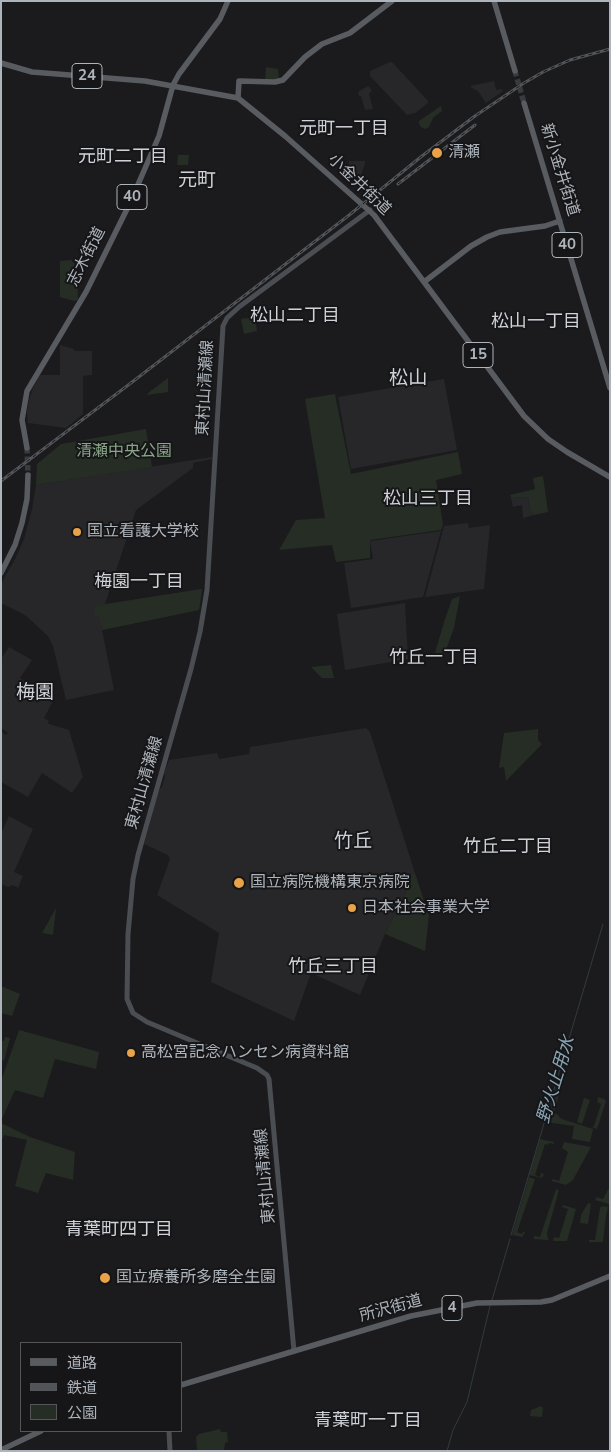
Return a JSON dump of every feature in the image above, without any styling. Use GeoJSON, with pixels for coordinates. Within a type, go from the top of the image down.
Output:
{"type":"FeatureCollection","features":[{"type":"Feature","properties":{"kind":"main road","name":"志木街道"},"geometry":{"type":"LineString","coordinates":[[27,448],[22,420],[27,390],[86,292],[130,202],[159,136],[173,85],[182,68],[220,19],[228,1]]}},
{"type":"Feature","properties":{"kind":"main road"},"geometry":{"type":"LineString","coordinates":[[238,98],[238,81],[275,82],[283,80],[322,44],[355,30],[392,1]]}},
{"type":"Feature","properties":{"kind":"main road"},"geometry":{"type":"LineString","coordinates":[[494,1],[515,71]]}},
{"type":"Feature","properties":{"kind":"main road","name":"小金井街道"},"geometry":{"type":"LineString","coordinates":[[1,63],[32,72],[137,80],[238,98],[267,120],[370,210],[525,417],[567,452],[610,477]]}},
{"type":"Feature","properties":{"kind":"main road","name":"新小金井街道"},"geometry":{"type":"LineString","coordinates":[[524,103],[610,388]]}},
{"type":"Feature","properties":{"kind":"main road","name":"東村山清瀬線"},"geometry":{"type":"LineString","coordinates":[[294,1351],[269,1079],[257,1068],[136,1016],[129,1006],[127,999],[128,934],[136,860],[191,669],[207,590],[223,326],[227,318],[235,311],[370,210]]}},
{"type":"Feature","properties":{"kind":"main road"},"geometry":{"type":"LineString","coordinates":[[424,282],[470,246],[487,237],[500,232],[539,227],[560,221]]}},
{"type":"Feature","properties":{"kind":"main road"},"geometry":{"type":"LineString","coordinates":[[1,574],[15,545],[22,524],[27,499],[28,475]]}},
{"type":"Feature","properties":{"kind":"main road","name":"所沢街道"},"geometry":{"type":"LineString","coordinates":[[182,1385],[411,1316],[488,1302],[540,1302],[552,1300],[610,1276]]}},
{"type":"Feature","properties":{"kind":"main road"},"geometry":{"type":"LineString","coordinates":[[1,1450],[38,1432]]}},
{"type":"Feature","properties":{"kind":"main road"},"geometry":{"type":"LineString","coordinates":[[170,1432],[170,1451]]}},
{"type":"Feature","properties":{"kind":"shaded area"},"geometry":{"type":"Polygon","coordinates":[[[390,62],[428,101],[415,113],[407,115],[370,76],[370,71],[390,62]]]}},
{"type":"Feature","properties":{"kind":"shaded area"},"geometry":{"type":"Polygon","coordinates":[[[494,81],[496,90],[502,89],[503,91],[486,103],[478,91],[470,86],[494,81]]]}},
{"type":"Feature","properties":{"kind":"shaded area"},"geometry":{"type":"Polygon","coordinates":[[[368,86],[372,90],[369,94],[373,109],[365,110],[358,92],[368,86]]]}},
{"type":"Feature","properties":{"kind":"shaded area"},"geometry":{"type":"Polygon","coordinates":[[[349,161],[365,161],[360,178],[349,175],[349,161]]]}},
{"type":"Feature","properties":{"kind":"shaded area"},"geometry":{"type":"Polygon","coordinates":[[[60,345],[74,349],[74,351],[92,351],[92,375],[83,376],[83,414],[66,428],[28,423],[29,400],[40,375],[60,375],[60,345]]]}},
{"type":"Feature","properties":{"kind":"shaded area"},"geometry":{"type":"Polygon","coordinates":[[[444,379],[457,450],[351,469],[338,397],[444,379]]]}},
{"type":"Feature","properties":{"kind":"shaded area"},"geometry":{"type":"Polygon","coordinates":[[[212,457],[212,459],[193,463],[193,468],[136,510],[105,604],[202,589],[199,610],[102,630],[114,690],[66,700],[53,646],[48,636],[25,615],[1,603],[2,582],[24,539],[36,485],[212,457]]]}},
{"type":"Feature","properties":{"kind":"shaded area"},"geometry":{"type":"Polygon","coordinates":[[[528,497],[530,510],[534,515],[523,518],[522,505],[513,507],[511,498],[528,497]]]}},
{"type":"Feature","properties":{"kind":"shaded area"},"geometry":{"type":"Polygon","coordinates":[[[468,523],[469,528],[490,525],[484,589],[425,597],[444,526],[468,523]]]}},
{"type":"Feature","properties":{"kind":"shaded area"},"geometry":{"type":"Polygon","coordinates":[[[441,531],[423,597],[351,608],[344,563],[373,559],[370,541],[441,531]]]}},
{"type":"Feature","properties":{"kind":"shaded area"},"geometry":{"type":"Polygon","coordinates":[[[405,603],[408,659],[345,670],[337,614],[405,603]]]}},
{"type":"Feature","properties":{"kind":"shaded area"},"geometry":{"type":"Polygon","coordinates":[[[9,647],[32,660],[20,678],[53,701],[44,718],[52,725],[69,730],[83,777],[72,793],[42,773],[28,797],[1,782],[1,731],[6,735],[8,733],[1,728],[1,659],[9,647]]]}},
{"type":"Feature","properties":{"kind":"shaded area","name":"国立病院機構東京病院"},"geometry":{"type":"Polygon","coordinates":[[[366,728],[370,732],[415,873],[411,875],[411,882],[385,934],[360,995],[311,973],[294,1021],[211,982],[219,933],[157,895],[170,859],[168,855],[144,844],[169,760],[217,753],[219,759],[249,754],[250,747],[366,728]]]}},
{"type":"Feature","properties":{"kind":"shaded area"},"geometry":{"type":"Polygon","coordinates":[[[9,816],[33,829],[14,872],[23,876],[18,888],[13,885],[8,887],[1,884],[1,833],[9,816]]]}},
{"type":"Feature","properties":{"kind":"green space"},"geometry":{"type":"Polygon","coordinates":[[[266,67],[278,69],[279,80],[265,80],[266,67]]]}},
{"type":"Feature","properties":{"kind":"green space"},"geometry":{"type":"Polygon","coordinates":[[[441,106],[442,111],[433,118],[429,127],[425,129],[421,127],[419,121],[441,106]]]}},
{"type":"Feature","properties":{"kind":"green space"},"geometry":{"type":"Polygon","coordinates":[[[178,155],[189,155],[188,165],[177,165],[178,155]]]}},
{"type":"Feature","properties":{"kind":"green space"},"geometry":{"type":"Polygon","coordinates":[[[71,260],[77,266],[78,300],[74,301],[60,297],[60,261],[71,260]]]}},
{"type":"Feature","properties":{"kind":"green space"},"geometry":{"type":"Polygon","coordinates":[[[255,317],[257,331],[244,334],[241,319],[255,317]]]}},
{"type":"Feature","properties":{"kind":"green space"},"geometry":{"type":"Polygon","coordinates":[[[168,378],[168,392],[147,395],[148,393],[168,378]]]}},
{"type":"Feature","properties":{"kind":"green space"},"geometry":{"type":"Polygon","coordinates":[[[335,394],[351,474],[458,452],[462,474],[436,480],[443,524],[441,530],[370,540],[370,558],[336,562],[332,545],[279,550],[296,520],[325,518],[305,399],[335,394]]]}},
{"type":"Feature","properties":{"kind":"green space","name":"清瀬中央公園"},"geometry":{"type":"Polygon","coordinates":[[[146,429],[152,467],[36,485],[37,464],[61,444],[146,429]]]}},
{"type":"Feature","properties":{"kind":"green space"},"geometry":{"type":"Polygon","coordinates":[[[543,476],[548,512],[534,515],[530,510],[528,497],[511,498],[510,495],[535,489],[533,478],[543,476]]]}},
{"type":"Feature","properties":{"kind":"green space"},"geometry":{"type":"Polygon","coordinates":[[[202,589],[199,610],[102,630],[99,616],[95,616],[94,606],[202,589]]]}},
{"type":"Feature","properties":{"kind":"green space"},"geometry":{"type":"Polygon","coordinates":[[[460,596],[454,628],[443,658],[435,653],[452,599],[460,596]]]}},
{"type":"Feature","properties":{"kind":"green space"},"geometry":{"type":"Polygon","coordinates":[[[331,665],[334,678],[322,678],[311,667],[331,665]]]}},
{"type":"Feature","properties":{"kind":"green space"},"geometry":{"type":"Polygon","coordinates":[[[538,729],[538,740],[542,744],[506,781],[504,767],[499,768],[504,733],[538,729]]]}},
{"type":"Feature","properties":{"kind":"green space"},"geometry":{"type":"Polygon","coordinates":[[[415,873],[429,916],[425,951],[385,934],[411,882],[411,875],[415,873]]]}},
{"type":"Feature","properties":{"kind":"green space"},"geometry":{"type":"Polygon","coordinates":[[[56,908],[53,935],[42,933],[56,908]]]}},
{"type":"Feature","properties":{"kind":"green space"},"geometry":{"type":"Polygon","coordinates":[[[1,986],[20,994],[12,1016],[1,1013],[1,986]]]}},
{"type":"Feature","properties":{"kind":"green space"},"geometry":{"type":"Polygon","coordinates":[[[19,1030],[99,1052],[96,1069],[55,1059],[43,1098],[15,1090],[1,1121],[1,1081],[19,1030]]]}},
{"type":"Feature","properties":{"kind":"green space"},"geometry":{"type":"Polygon","coordinates":[[[5,1037],[10,1038],[4,1061],[1,1059],[1,1040],[4,1041],[5,1037]]]}},
{"type":"Feature","properties":{"kind":"green space"},"geometry":{"type":"Polygon","coordinates":[[[559,1078],[563,1080],[554,1113],[562,1119],[593,1129],[590,1142],[572,1139],[574,1126],[545,1122],[559,1078]]]}},
{"type":"Feature","properties":{"kind":"green space"},"geometry":{"type":"Polygon","coordinates":[[[598,1097],[606,1101],[597,1129],[592,1127],[601,1104],[597,1102],[598,1097]]]}},
{"type":"Feature","properties":{"kind":"green space"},"geometry":{"type":"Polygon","coordinates":[[[584,1098],[590,1100],[582,1124],[577,1122],[584,1098]]]}},
{"type":"Feature","properties":{"kind":"green space"},"geometry":{"type":"Polygon","coordinates":[[[1,1123],[30,1137],[75,1152],[73,1180],[46,1173],[38,1193],[15,1186],[27,1140],[4,1135],[1,1143],[1,1123]]]}},
{"type":"Feature","properties":{"kind":"green space"},"geometry":{"type":"Polygon","coordinates":[[[540,1139],[554,1142],[554,1144],[545,1144],[535,1175],[540,1177],[541,1173],[544,1174],[542,1178],[529,1175],[540,1139]]]}},
{"type":"Feature","properties":{"kind":"green space"},"geometry":{"type":"Polygon","coordinates":[[[564,1142],[591,1147],[573,1180],[566,1185],[552,1181],[552,1179],[559,1181],[568,1152],[562,1148],[564,1142]]]}},
{"type":"Feature","properties":{"kind":"green space"},"geometry":{"type":"Polygon","coordinates":[[[529,1177],[535,1179],[517,1232],[522,1234],[523,1231],[525,1233],[522,1237],[512,1235],[529,1177]]]}},
{"type":"Feature","properties":{"kind":"green space"},"geometry":{"type":"Polygon","coordinates":[[[610,1186],[609,1204],[595,1200],[597,1197],[603,1199],[610,1186]]]}},
{"type":"Feature","properties":{"kind":"green space"},"geometry":{"type":"Polygon","coordinates":[[[556,1189],[559,1190],[547,1233],[549,1239],[548,1240],[534,1239],[534,1236],[540,1237],[556,1189]]]}},
{"type":"Feature","properties":{"kind":"green space"},"geometry":{"type":"Polygon","coordinates":[[[588,1203],[591,1204],[588,1224],[580,1223],[581,1215],[588,1203]]]}},
{"type":"Feature","properties":{"kind":"green space"},"geometry":{"type":"Polygon","coordinates":[[[563,1205],[576,1209],[567,1241],[553,1241],[554,1237],[559,1238],[568,1209],[562,1207],[563,1205]]]}},
{"type":"Feature","properties":{"kind":"green space"},"geometry":{"type":"Polygon","coordinates":[[[602,1206],[608,1207],[603,1242],[589,1242],[589,1240],[595,1240],[600,1208],[602,1206]]]}},
{"type":"Feature","properties":{"kind":"green space"},"geometry":{"type":"Polygon","coordinates":[[[541,1406],[543,1408],[542,1417],[530,1416],[531,1410],[541,1406]]]}},
{"type":"Feature","properties":{"kind":"green space"},"geometry":{"type":"Polygon","coordinates":[[[220,1429],[221,1432],[227,1432],[228,1442],[225,1443],[224,1451],[197,1451],[196,1437],[199,1434],[220,1429]]]}},
{"type":"Feature","properties":{"kind":"waterway","name":"野火止用水"},"geometry":{"type":"LineString","coordinates":[[511,1235],[603,924]]}},
{"type":"Feature","properties":{"kind":"waterway","name":"野火止用水"},"geometry":{"type":"LineString","coordinates":[[492,1300],[510,1239]]}},
{"type":"Feature","properties":{"kind":"waterway","name":"野火止用水"},"geometry":{"type":"LineString","coordinates":[[447,1451],[453,1430],[467,1402],[490,1306]]}},
{"type":"Feature","properties":{"kind":"tunnel"},"geometry":{"type":"LineString","coordinates":[[515,71],[524,103]]}},
{"type":"Feature","properties":{"kind":"tunnel"},"geometry":{"type":"LineString","coordinates":[[27,448],[28,475]]}},
{"type":"Feature","properties":{"kind":"railway"},"geometry":{"type":"LineString","coordinates":[[1,481],[348,216],[475,116],[543,72],[570,60],[610,49]]}},
{"type":"Feature","properties":{"kind":"railway"},"geometry":{"type":"LineString","coordinates":[[398,184],[475,125]]}},
{"type":"Feature","properties":{"kind":"place","name":"清瀬"},"geometry":{"type":"Point","coordinates":[437,153]}},
{"type":"Feature","properties":{"kind":"place","name":"国立看護大学校"},"geometry":{"type":"Point","coordinates":[77,532]}},
{"type":"Feature","properties":{"kind":"place","name":"国立病院機構東京病院"},"geometry":{"type":"Point","coordinates":[239,883]}},
{"type":"Feature","properties":{"kind":"place","name":"日本社会事業大学"},"geometry":{"type":"Point","coordinates":[352,908]}},
{"type":"Feature","properties":{"kind":"place","name":"高松宮記念ハンセン病資料館"},"geometry":{"type":"Point","coordinates":[131,1053]}},
{"type":"Feature","properties":{"kind":"place","name":"国立療養所多磨全生園"},"geometry":{"type":"Point","coordinates":[105,1278]}},
{"type":"Feature","properties":{"kind":"district","name":"元町一丁目"},"geometry":{"type":"Point","coordinates":[344,130]}},
{"type":"Feature","properties":{"kind":"district","name":"元町二丁目"},"geometry":{"type":"Point","coordinates":[123,158]}},
{"type":"Feature","properties":{"kind":"district","name":"元町"},"geometry":{"type":"Point","coordinates":[197,181]}},
{"type":"Feature","properties":{"kind":"district","name":"松山二丁目"},"geometry":{"type":"Point","coordinates":[295,317]}},
{"type":"Feature","properties":{"kind":"district","name":"松山一丁目"},"geometry":{"type":"Point","coordinates":[536,323]}},
{"type":"Feature","properties":{"kind":"district","name":"松山"},"geometry":{"type":"Point","coordinates":[408,379]}},
{"type":"Feature","properties":{"kind":"district","name":"松山三丁目"},"geometry":{"type":"Point","coordinates":[428,500]}},
{"type":"Feature","properties":{"kind":"district","name":"梅園一丁目"},"geometry":{"type":"Point","coordinates":[139,583]}},
{"type":"Feature","properties":{"kind":"district","name":"竹丘一丁目"},"geometry":{"type":"Point","coordinates":[434,659]}},
{"type":"Feature","properties":{"kind":"district","name":"梅園"},"geometry":{"type":"Point","coordinates":[35,693]}},
{"type":"Feature","properties":{"kind":"district","name":"竹丘"},"geometry":{"type":"Point","coordinates":[353,842]}},
{"type":"Feature","properties":{"kind":"district","name":"竹丘二丁目"},"geometry":{"type":"Point","coordinates":[508,848]}},
{"type":"Feature","properties":{"kind":"district","name":"竹丘三丁目"},"geometry":{"type":"Point","coordinates":[333,968]}},
{"type":"Feature","properties":{"kind":"district","name":"青葉町四丁目"},"geometry":{"type":"Point","coordinates":[119,1231]}},
{"type":"Feature","properties":{"kind":"district","name":"青葉町一丁目"},"geometry":{"type":"Point","coordinates":[368,1422]}}]}
